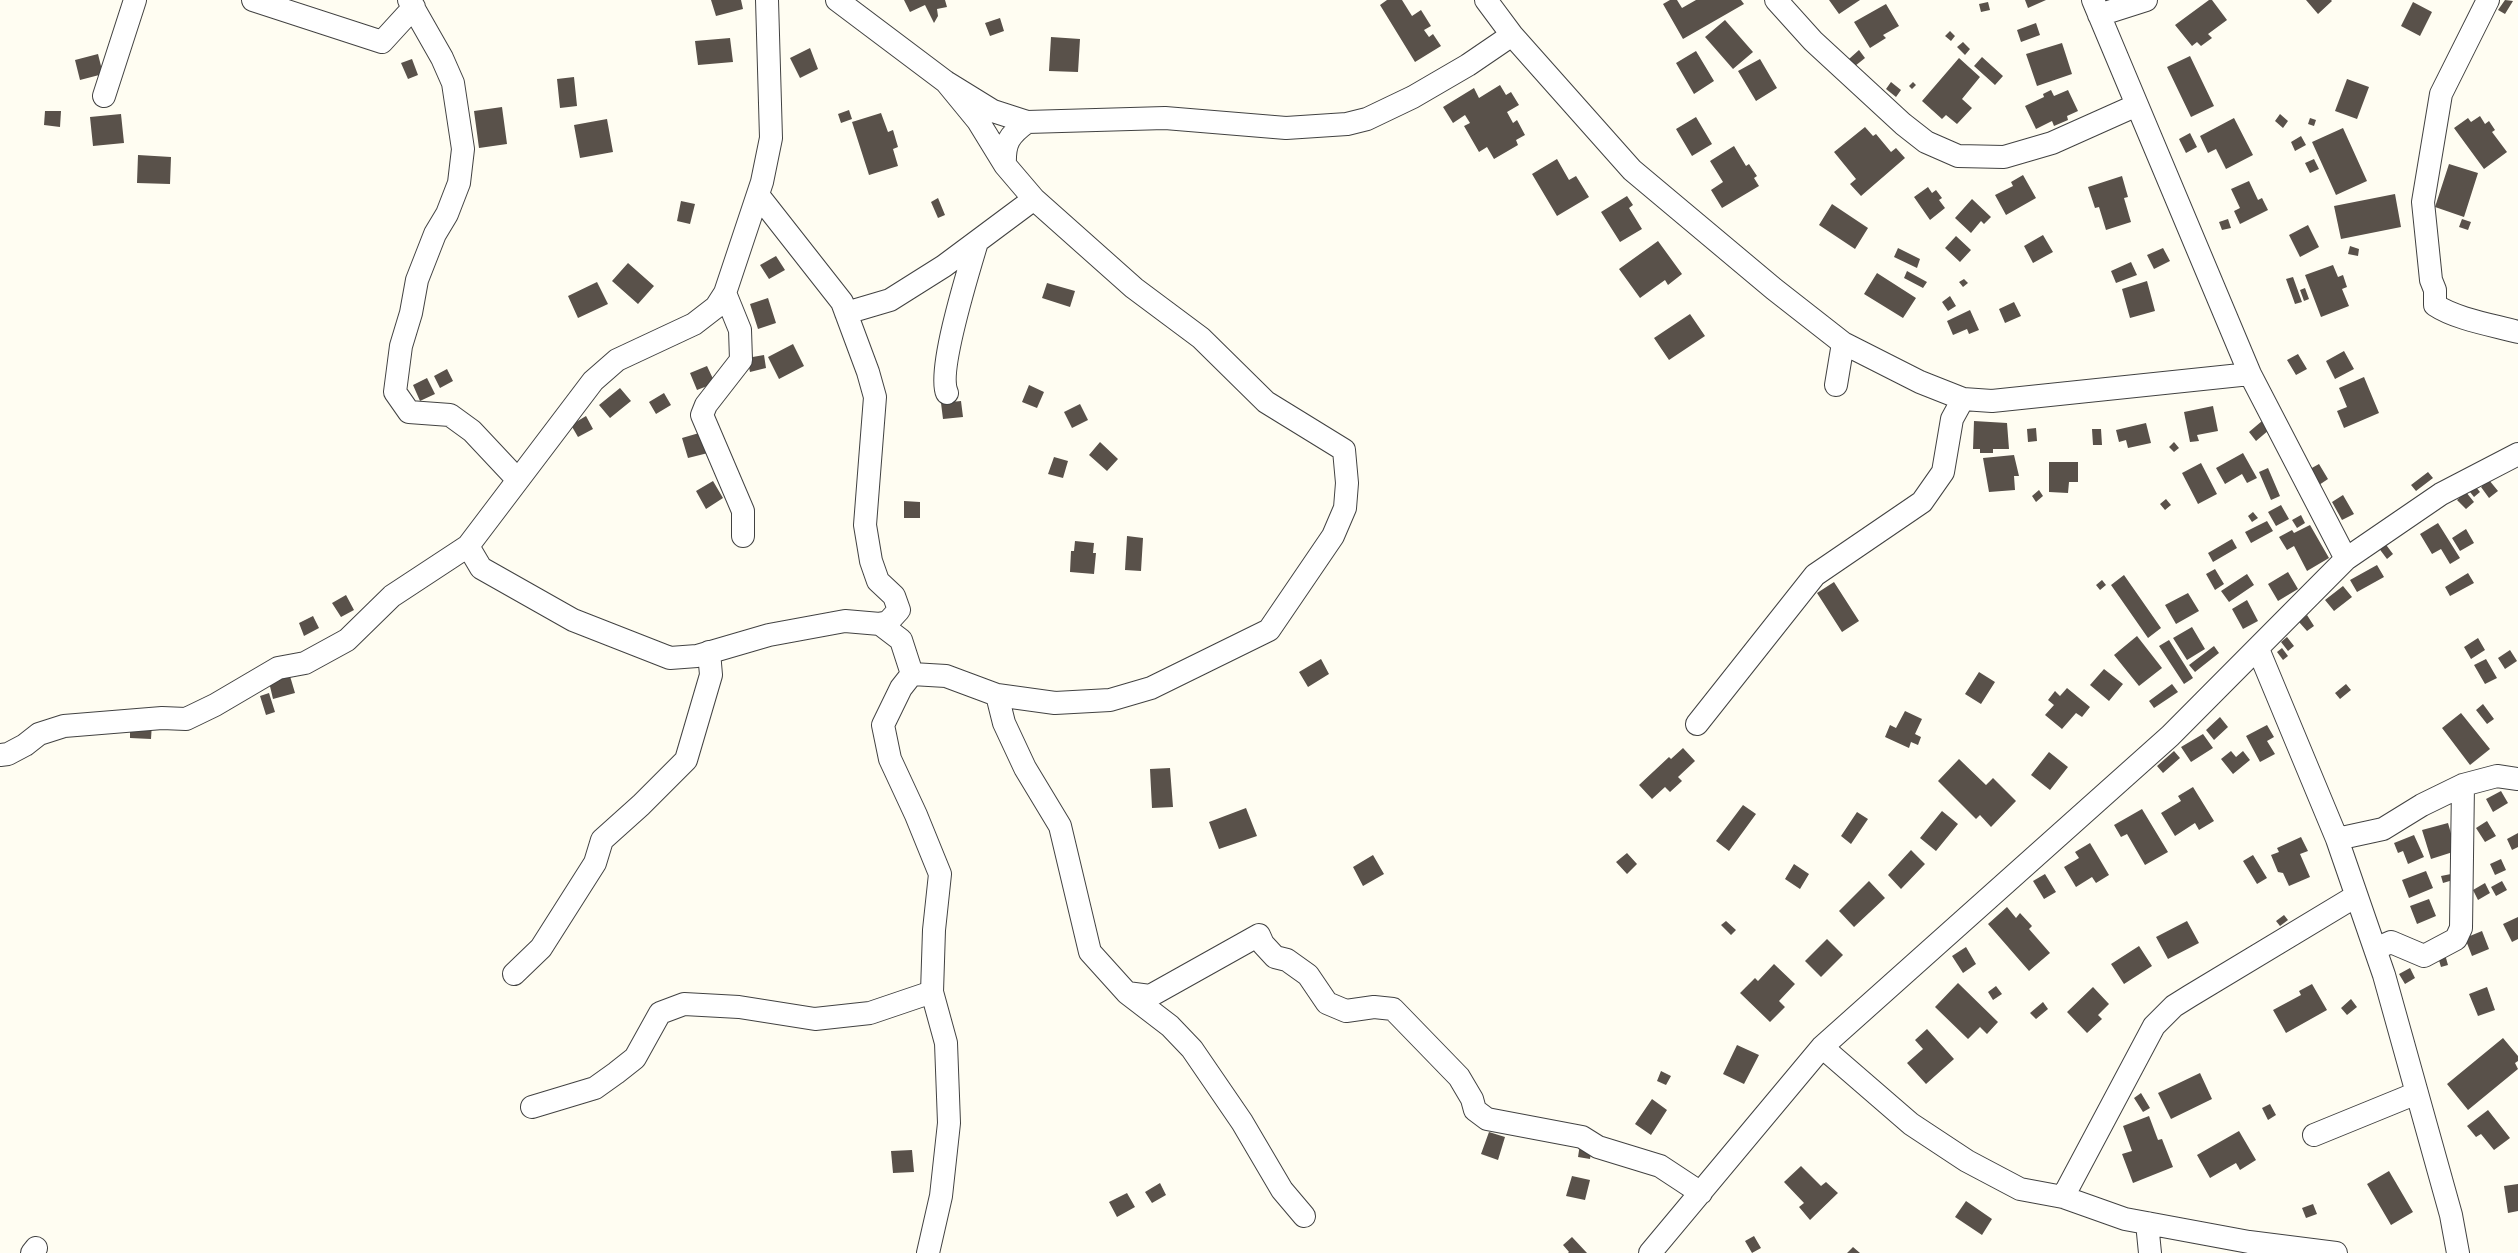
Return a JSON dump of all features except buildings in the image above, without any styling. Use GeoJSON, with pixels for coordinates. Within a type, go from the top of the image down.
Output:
{"type":"FeatureCollection","features":[{"type":"Feature","properties":{"kind":"street"},"geometry":{"type":"LineString","coordinates":[[104,96],[134,0]]}},
{"type":"Feature","properties":{"kind":"street"},"geometry":{"type":"LineString","coordinates":[[253,0],[382,42],[411,4],[442,58],[453,83],[463,149],[459,183],[417,280],[411,313],[401,346],[396,392],[409,412],[450,415],[472,431],[518,480]]}},
{"type":"Feature","properties":{"kind":"street"},"geometry":{"type":"LineString","coordinates":[[0,755],[8,754],[25,745],[39,734],[64,726],[162,718],[186,718],[208,709],[278,668],[304,663],[347,640],[392,596],[468,546],[593,381],[617,360],[694,324],[716,307],[725,293],[758,195],[770,138],[767,0]]}},
{"type":"Feature","properties":{"kind":"street"},"geometry":{"type":"LineString","coordinates":[[837,0],[946,82],[992,111],[1027,122],[1165,118],[1286,128],[1348,124],[1367,119],[1413,97],[1468,66],[1512,35]]}},
{"type":"Feature","properties":{"kind":"street"},"geometry":{"type":"LineString","coordinates":[[1486,0],[1512,35],[1632,170],[1774,289],[1843,343],[1920,382],[1963,399],[1992,401],[2250,374]]}},
{"type":"Feature","properties":{"kind":"street"},"geometry":{"type":"LineString","coordinates":[[1776,0],[1813,41],[1903,124],[1926,142],[1958,156],[2004,157],[2029,150],[2052,143],[2136,105]]}},
{"type":"Feature","properties":{"kind":"street"},"geometry":{"type":"LineString","coordinates":[[2146,0],[2096,7],[2250,374],[2346,559]]}},
{"type":"Feature","properties":{"kind":"street"},"geometry":{"type":"LineString","coordinates":[[2488,0],[2441,94],[2423,202],[2431,280],[2435,290],[2435,305],[2450,315],[2471,318],[2518,332]]}},
{"type":"Feature","properties":{"kind":"street"},"geometry":{"type":"LineString","coordinates":[[912,674],[946,676],[997,695],[1054,703],[1110,700],[1151,688],[1269,630],[1333,536],[1344,508],[1347,483],[1344,450],[1266,402],[1201,338],[1134,288],[1034,199],[1005,165],[978,121],[946,82]]}},
{"type":"Feature","properties":{"kind":"street"},"geometry":{"type":"LineString","coordinates":[[1005,165],[1004,151],[1012,133],[1027,122]]}},
{"type":"Feature","properties":{"kind":"street"},"geometry":{"type":"LineString","coordinates":[[468,546],[481,568],[573,620],[670,658],[709,652],[768,634],[845,621],[880,624],[888,622],[899,610],[894,596],[878,581],[871,561],[864,525],[875,397],[842,302],[758,195]]}},
{"type":"Feature","properties":{"kind":"street"},"geometry":{"type":"LineString","coordinates":[[846,313],[890,300],[976,242],[1034,199]]}},
{"type":"Feature","properties":{"kind":"street"},"geometry":{"type":"LineString","coordinates":[[947,393],[944,385],[951,345],[976,242]]}},
{"type":"Feature","properties":{"kind":"street"},"geometry":{"type":"LineString","coordinates":[[725,293],[740,330],[741,360],[706,405],[702,415],[743,511],[743,536]]}},
{"type":"Feature","properties":{"kind":"street"},"geometry":{"type":"LineString","coordinates":[[1836,385],[1843,343]]}},
{"type":"Feature","properties":{"kind":"street"},"geometry":{"type":"LineString","coordinates":[[1697,724],[1815,575],[1922,502],[1943,472],[1952,419],[1963,399]]}},
{"type":"Feature","properties":{"kind":"street"},"geometry":{"type":"LineString","coordinates":[[1650,1253],[1822,1047],[2170,736],[2346,559],[2441,494],[2518,454]]}},
{"type":"Feature","properties":{"kind":"street"},"geometry":{"type":"LineString","coordinates":[[880,624],[900,640],[912,674]]}},
{"type":"Feature","properties":{"kind":"street"},"geometry":{"type":"LineString","coordinates":[[2258,649],[2337,840],[2374,949],[2451,1215],[2458,1253]]}},
{"type":"Feature","properties":{"kind":"street"},"geometry":{"type":"LineString","coordinates":[[514,974],[541,948],[595,863],[602,840],[642,805],[686,760],[711,675],[709,652]]}},
{"type":"Feature","properties":{"kind":"street"},"geometry":{"type":"LineString","coordinates":[[912,674],[902,688],[883,725],[890,759],[916,815],[940,874],[934,930],[932,992],[946,1043],[949,1123],[941,1196],[928,1253]]}},
{"type":"Feature","properties":{"kind":"street"},"geometry":{"type":"LineString","coordinates":[[997,695],[1004,724],[1025,768],[1060,826],[1090,952],[1127,993],[1170,1026],[1192,1050],[1242,1122],[1282,1190],[1304,1216]]}},
{"type":"Feature","properties":{"kind":"street"},"geometry":{"type":"LineString","coordinates":[[2337,840],[2383,830],[2422,805],[2463,785],[2497,776],[2518,779]]}},
{"type":"Feature","properties":{"kind":"street"},"geometry":{"type":"LineString","coordinates":[[2374,949],[2391,942],[2424,956],[2456,939],[2461,928],[2463,785]]}},
{"type":"Feature","properties":{"kind":"street"},"geometry":{"type":"LineString","coordinates":[[2063,1196],[2154,1026],[2174,1006],[2356,896]]}},
{"type":"Feature","properties":{"kind":"street"},"geometry":{"type":"LineString","coordinates":[[1127,993],[1150,996],[1259,935],[1263,944],[1275,958],[1287,960],[1308,975],[1327,1003],[1346,1011],[1374,1007],[1393,1009],[1459,1077],[1472,1099],[1475,1110],[1487,1119],[1582,1137],[1598,1147],[1660,1166],[1701,1193]]}},
{"type":"Feature","properties":{"kind":"street"},"geometry":{"type":"LineString","coordinates":[[532,1107],[595,1088],[636,1058],[660,1014],[684,1004],[739,1007],[815,1019],[870,1014],[932,992]]}},
{"type":"Feature","properties":{"kind":"street"},"geometry":{"type":"LineString","coordinates":[[1822,1047],[1911,1124],[1967,1161],[2020,1189],[2063,1196],[2125,1219],[2301,1251],[2336,1253]]}},
{"type":"Feature","properties":{"kind":"street"},"geometry":{"type":"LineString","coordinates":[[2314,1135],[2417,1093]]}},
{"type":"Feature","properties":{"kind":"street"},"geometry":{"type":"LineString","coordinates":[[2148,1223],[2150,1253]]}}]}
